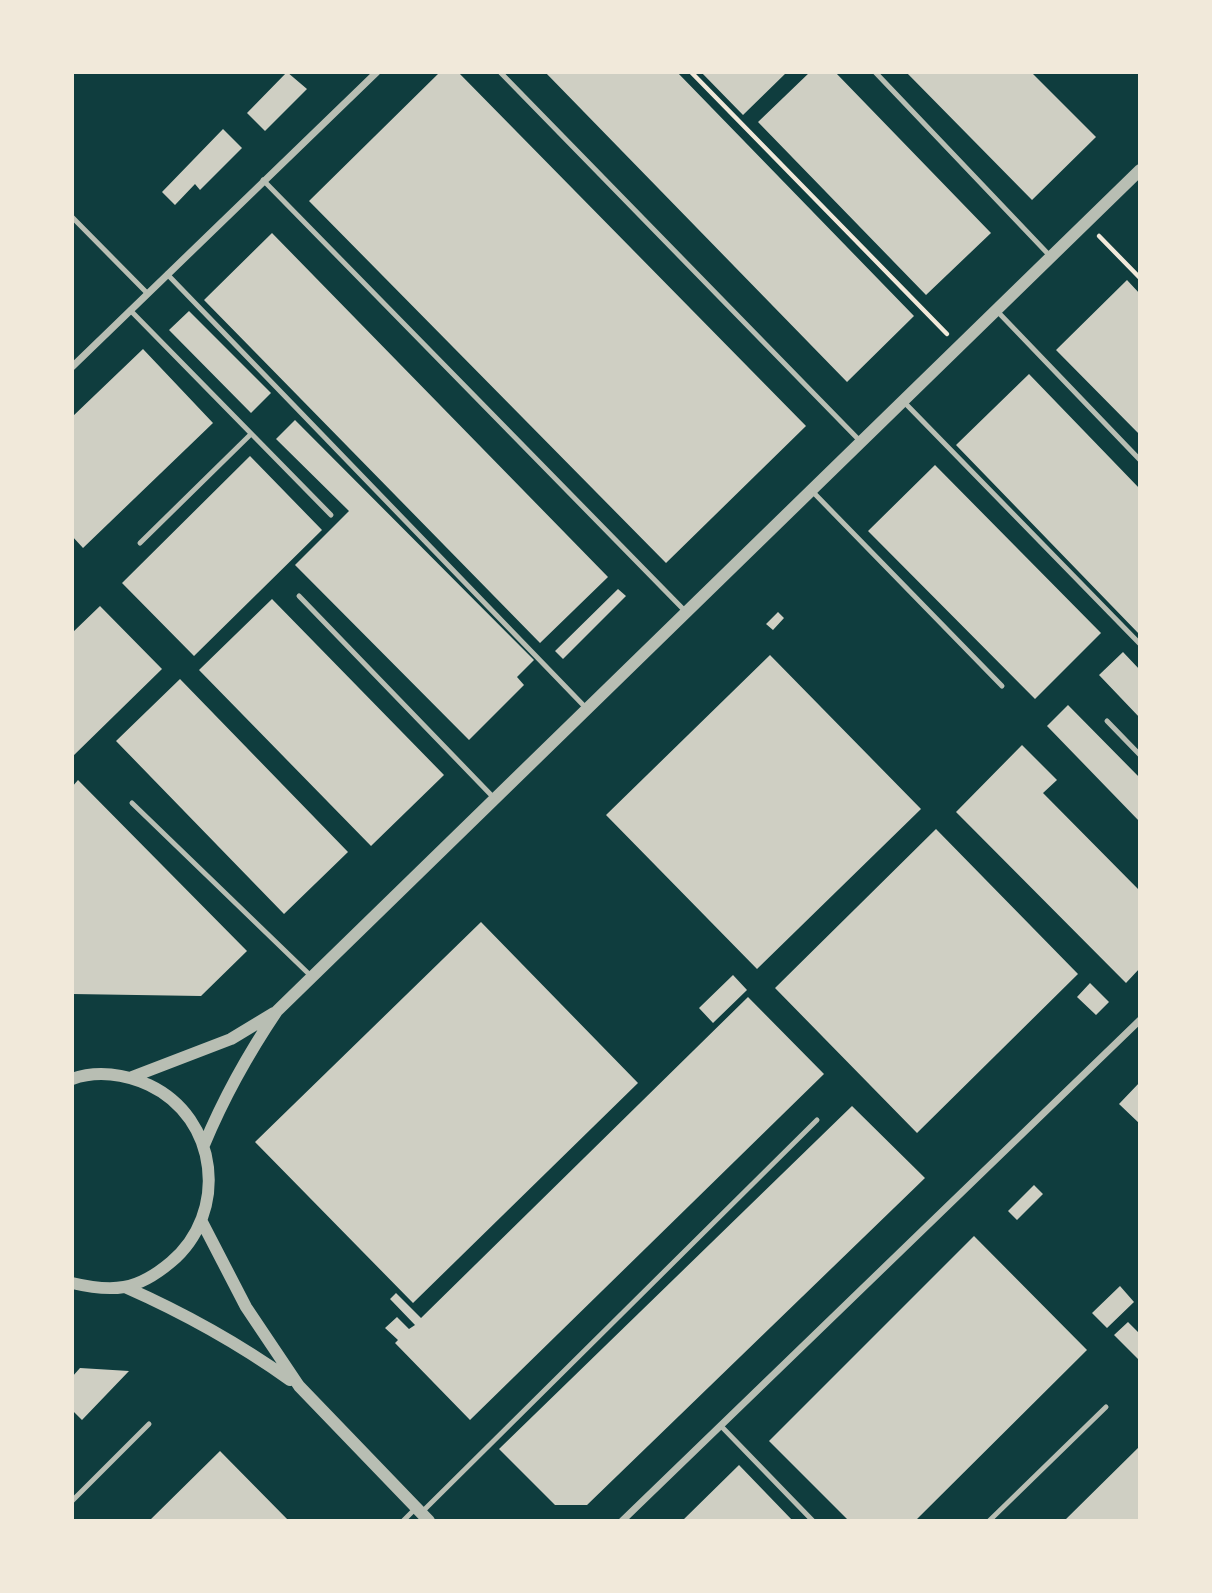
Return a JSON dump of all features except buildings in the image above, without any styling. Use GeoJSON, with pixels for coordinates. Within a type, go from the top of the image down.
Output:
{"type":"FeatureCollection","features":[{"type":"Feature","properties":{"kind":"street"},"geometry":{"type":"LineString","coordinates":[[72,367],[377,72]]}},
{"type":"Feature","properties":{"kind":"street"},"geometry":{"type":"LineString","coordinates":[[204,1144],[224,1097],[248,1053],[277,1011],[1140,170]]}},
{"type":"Feature","properties":{"kind":"street"},"geometry":{"type":"LineString","coordinates":[[132,1077],[231,1039],[277,1011]]}},
{"type":"Feature","properties":{"kind":"street"},"geometry":{"type":"LineString","coordinates":[[622,1521],[1140,1020]]}},
{"type":"Feature","properties":{"kind":"street"},"geometry":{"type":"LineString","coordinates":[[72,1283],[93,1288],[125,1287],[158,1273],[184,1251],[202,1222],[209,1196],[210,1170],[204,1144],[188,1115],[163,1092],[132,1077],[104,1074],[73,1077]]}},
{"type":"Feature","properties":{"kind":"street"},"geometry":{"type":"LineString","coordinates":[[202,1222],[246,1307],[299,1387],[422,1514]]}},
{"type":"Feature","properties":{"kind":"street"},"geometry":{"type":"LineString","coordinates":[[125,1287],[171,1307],[215,1331],[299,1387]]}},
{"type":"Feature","properties":{"kind":"lane"},"geometry":{"type":"LineString","coordinates":[[500,72],[861,442]]}},
{"type":"Feature","properties":{"kind":"lane"},"geometry":{"type":"LineString","coordinates":[[875,72],[1051,257]]}},
{"type":"Feature","properties":{"kind":"lane"},"geometry":{"type":"LineString","coordinates":[[263,180],[686,612]]}},
{"type":"Feature","properties":{"kind":"lane"},"geometry":{"type":"LineString","coordinates":[[72,217],[147,293]]}},
{"type":"Feature","properties":{"kind":"lane"},"geometry":{"type":"LineString","coordinates":[[167,274],[587,709]]}},
{"type":"Feature","properties":{"kind":"lane"},"geometry":{"type":"LineString","coordinates":[[130,310],[331,515]]}},
{"type":"Feature","properties":{"kind":"lane"},"geometry":{"type":"LineString","coordinates":[[996,310],[1140,460]]}},
{"type":"Feature","properties":{"kind":"lane"},"geometry":{"type":"LineString","coordinates":[[903,401],[1140,645]]}},
{"type":"Feature","properties":{"kind":"lane"},"geometry":{"type":"LineString","coordinates":[[140,543],[251,433]]}},
{"type":"Feature","properties":{"kind":"lane"},"geometry":{"type":"LineString","coordinates":[[811,490],[1002,686]]}},
{"type":"Feature","properties":{"kind":"lane"},"geometry":{"type":"LineString","coordinates":[[299,596],[495,799]]}},
{"type":"Feature","properties":{"kind":"lane"},"geometry":{"type":"LineString","coordinates":[[1107,721],[1140,755]]}},
{"type":"Feature","properties":{"kind":"lane"},"geometry":{"type":"LineString","coordinates":[[132,803],[312,977]]}},
{"type":"Feature","properties":{"kind":"lane"},"geometry":{"type":"LineString","coordinates":[[403,1521],[422,1514],[817,1120]]}},
{"type":"Feature","properties":{"kind":"lane"},"geometry":{"type":"LineString","coordinates":[[989,1521],[1106,1407]]}},
{"type":"Feature","properties":{"kind":"lane"},"geometry":{"type":"LineString","coordinates":[[72,1501],[149,1424]]}},
{"type":"Feature","properties":{"kind":"lane"},"geometry":{"type":"LineString","coordinates":[[720,1426],[813,1521]]}},
{"type":"Feature","properties":{"kind":"path"},"geometry":{"type":"LineString","coordinates":[[691,72],[959,346]]}},
{"type":"Feature","properties":{"kind":"path"},"geometry":{"type":"LineString","coordinates":[[1086,223],[1140,278]]}}]}
